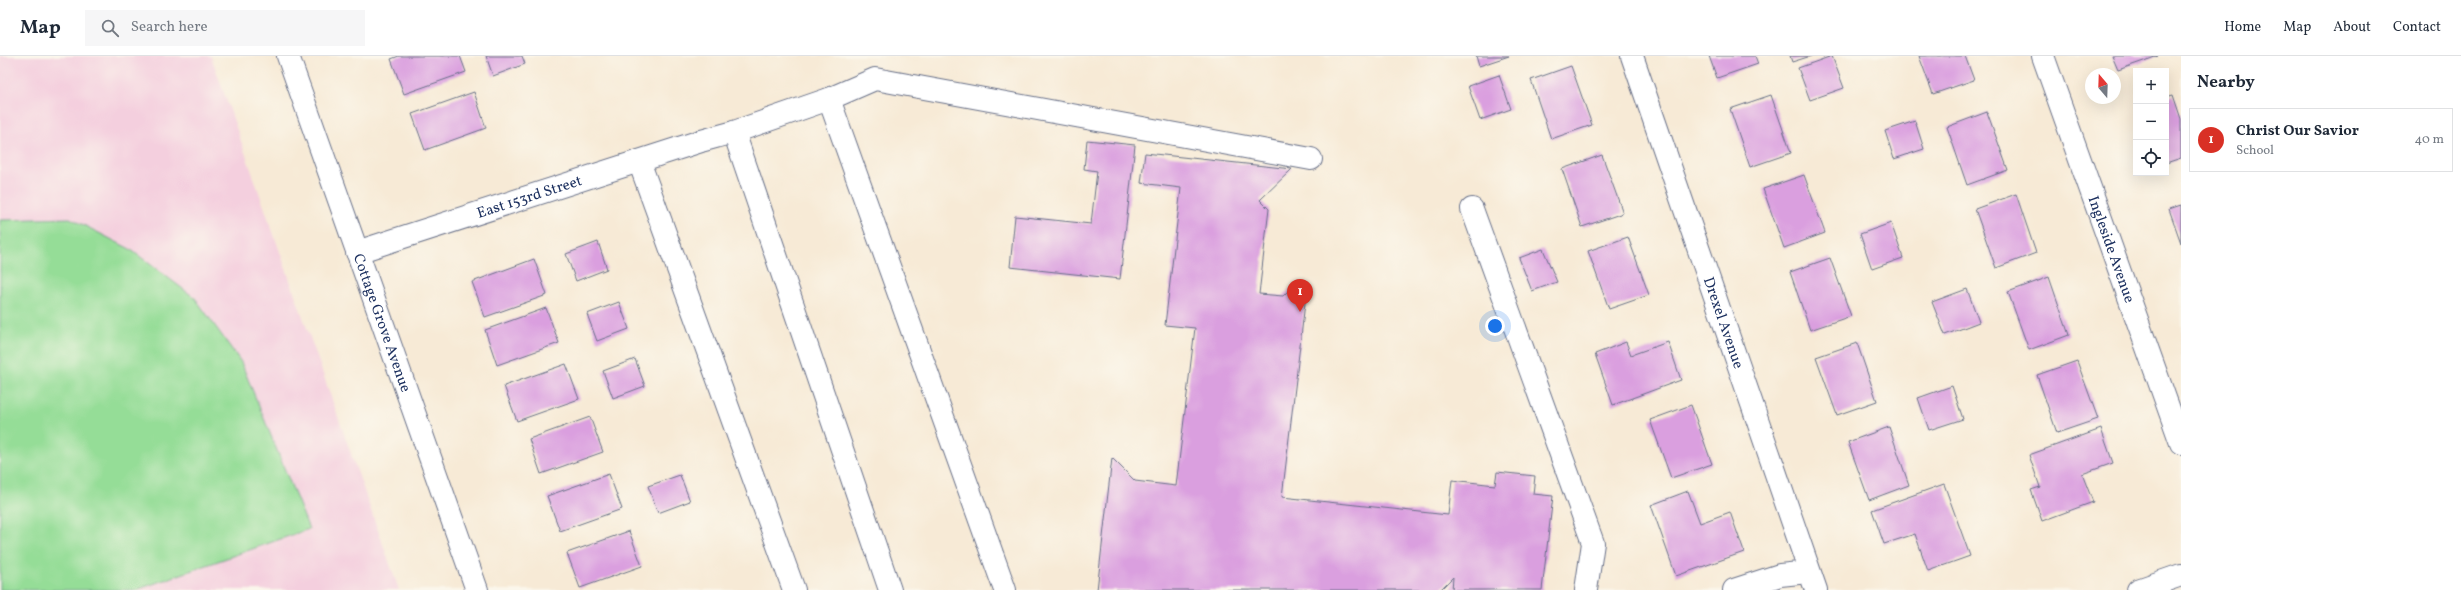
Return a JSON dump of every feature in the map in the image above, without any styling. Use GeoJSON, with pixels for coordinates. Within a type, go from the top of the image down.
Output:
{"type":"FeatureCollection","features":[{"type":"Feature","properties":{"kind":"street","name":"Cottage Grove Avenue"},"geometry":{"type":"LineString","coordinates":[[288,56],[477,590]]}},
{"type":"Feature","properties":{"kind":"street","name":"Drexel Avenue"},"geometry":{"type":"LineString","coordinates":[[1632,56],[1812,581]]}},
{"type":"Feature","properties":{"kind":"street","name":"Ingleside Avenue"},"geometry":{"type":"LineString","coordinates":[[2042,56],[2181,443]]}},
{"type":"Feature","properties":{"kind":"street","name":"East 153rd Street"},"geometry":{"type":"LineString","coordinates":[[357,252],[701,141],[734,132],[829,99],[875,80],[1311,159]]}},
{"type":"Feature","properties":{"kind":"street"},"geometry":{"type":"LineString","coordinates":[[829,99],[1005,590]]}},
{"type":"Feature","properties":{"kind":"street"},"geometry":{"type":"LineString","coordinates":[[734,132],[890,590]]}},
{"type":"Feature","properties":{"kind":"street"},"geometry":{"type":"LineString","coordinates":[[639,161],[794,590]]}},
{"type":"Feature","properties":{"kind":"street"},"geometry":{"type":"LineString","coordinates":[[1472,209],[1593,543],[1586,590]]}},
{"type":"Feature","properties":{"kind":"street"},"geometry":{"type":"LineString","coordinates":[[1734,590],[1780,575],[1812,581]]}},
{"type":"Feature","properties":{"kind":"street"},"geometry":{"type":"LineString","coordinates":[[2138,590],[2181,575]]}},
{"type":"Feature","properties":{"kind":"shaded area"},"geometry":{"type":"Polygon","coordinates":[[[0,56],[211,56],[399,590],[0,590],[0,56]]]}},
{"type":"Feature","properties":{"kind":"green space"},"geometry":{"type":"Polygon","coordinates":[[[70,218],[130,249],[195,298],[241,362],[309,529],[136,590],[0,590],[0,220],[70,218]]]}},
{"type":"Feature","properties":{"kind":"building"},"geometry":{"type":"Polygon","coordinates":[[[399,56],[460,56],[466,72],[404,94],[391,59],[399,56]]]}},
{"type":"Feature","properties":{"kind":"building"},"geometry":{"type":"Polygon","coordinates":[[[486,56],[522,56],[525,64],[493,76],[486,56]]]}},
{"type":"Feature","properties":{"kind":"building"},"geometry":{"type":"Polygon","coordinates":[[[1476,56],[1509,56],[1479,66],[1476,56]]]}},
{"type":"Feature","properties":{"kind":"building"},"geometry":{"type":"Polygon","coordinates":[[[1709,56],[1755,56],[1758,64],[1717,78],[1709,56]]]}},
{"type":"Feature","properties":{"kind":"building"},"geometry":{"type":"Polygon","coordinates":[[[1790,56],[1811,56],[1792,62],[1790,56]]]}},
{"type":"Feature","properties":{"kind":"building"},"geometry":{"type":"Polygon","coordinates":[[[1832,56],[1844,88],[1810,100],[1798,68],[1832,56]]]}},
{"type":"Feature","properties":{"kind":"building"},"geometry":{"type":"Polygon","coordinates":[[[1919,56],[1965,56],[1974,80],[1933,94],[1919,56]]]}},
{"type":"Feature","properties":{"kind":"building"},"geometry":{"type":"Polygon","coordinates":[[[2112,56],[2158,56],[2121,69],[2117,68],[2112,56]]]}},
{"type":"Feature","properties":{"kind":"building"},"geometry":{"type":"Polygon","coordinates":[[[1571,66],[1592,125],[1551,139],[1531,80],[1571,66]]]}},
{"type":"Feature","properties":{"kind":"building"},"geometry":{"type":"Polygon","coordinates":[[[1499,75],[1511,109],[1480,120],[1468,86],[1499,75]]]}},
{"type":"Feature","properties":{"kind":"building"},"geometry":{"type":"Polygon","coordinates":[[[474,92],[486,128],[425,150],[412,114],[474,92]]]}},
{"type":"Feature","properties":{"kind":"building"},"geometry":{"type":"Polygon","coordinates":[[[1771,95],[1791,153],[1750,167],[1730,109],[1771,95]]]}},
{"type":"Feature","properties":{"kind":"building"},"geometry":{"type":"Polygon","coordinates":[[[2173,95],[2181,119],[2181,158],[2169,162],[2169,104],[2169,96],[2173,95]]]}},
{"type":"Feature","properties":{"kind":"building"},"geometry":{"type":"Polygon","coordinates":[[[1987,112],[2008,170],[1967,185],[1947,127],[1987,112]]]}},
{"type":"Feature","properties":{"kind":"building"},"geometry":{"type":"Polygon","coordinates":[[[1915,121],[1924,149],[1894,159],[1885,131],[1915,121]]]}},
{"type":"Feature","properties":{"kind":"building"},"geometry":{"type":"Polygon","coordinates":[[[1087,140],[1135,145],[1120,279],[1010,267],[1015,216],[1091,224],[1097,171],[1084,169],[1087,140]]]}},
{"type":"Feature","properties":{"kind":"building"},"geometry":{"type":"Polygon","coordinates":[[[1145,153],[1292,169],[1260,200],[1269,209],[1259,294],[1283,296],[1295,284],[1307,286],[1282,497],[1448,515],[1452,480],[1495,485],[1497,472],[1535,476],[1533,494],[1553,496],[1542,590],[1452,590],[1453,577],[1440,590],[1097,590],[1112,458],[1135,481],[1176,486],[1195,328],[1165,325],[1181,188],[1141,183],[1145,153]]]}},
{"type":"Feature","properties":{"kind":"building"},"geometry":{"type":"Polygon","coordinates":[[[1602,155],[1623,213],[1582,227],[1562,169],[1602,155]]]}},
{"type":"Feature","properties":{"kind":"building"},"geometry":{"type":"Polygon","coordinates":[[[1804,175],[1825,233],[1784,248],[1763,189],[1804,175]]]}},
{"type":"Feature","properties":{"kind":"building"},"geometry":{"type":"Polygon","coordinates":[[[2016,194],[2036,253],[1996,268],[1975,209],[2016,194]]]}},
{"type":"Feature","properties":{"kind":"building"},"geometry":{"type":"Polygon","coordinates":[[[2181,205],[2181,243],[2169,209],[2181,205]]]}},
{"type":"Feature","properties":{"kind":"building"},"geometry":{"type":"Polygon","coordinates":[[[1891,223],[1903,258],[1872,269],[1860,234],[1891,223]]]}},
{"type":"Feature","properties":{"kind":"building"},"geometry":{"type":"Polygon","coordinates":[[[1628,237],[1649,295],[1609,309],[1588,251],[1628,237]]]}},
{"type":"Feature","properties":{"kind":"building"},"geometry":{"type":"Polygon","coordinates":[[[598,242],[607,269],[576,281],[566,254],[598,242]]]}},
{"type":"Feature","properties":{"kind":"building"},"geometry":{"type":"Polygon","coordinates":[[[1543,249],[1557,282],[1532,291],[1519,258],[1543,249]]]}},
{"type":"Feature","properties":{"kind":"building"},"geometry":{"type":"Polygon","coordinates":[[[1830,258],[1851,316],[1810,330],[1790,272],[1830,258]]]}},
{"type":"Feature","properties":{"kind":"building"},"geometry":{"type":"Polygon","coordinates":[[[534,259],[547,295],[485,317],[472,282],[534,259]]]}},
{"type":"Feature","properties":{"kind":"building"},"geometry":{"type":"Polygon","coordinates":[[[2049,277],[2069,335],[2029,350],[2008,292],[2049,277]]]}},
{"type":"Feature","properties":{"kind":"building"},"geometry":{"type":"Polygon","coordinates":[[[1967,289],[1979,322],[1945,335],[1932,302],[1967,289]]]}},
{"type":"Feature","properties":{"kind":"building"},"geometry":{"type":"Polygon","coordinates":[[[619,302],[629,329],[597,341],[587,314],[619,302]]]}},
{"type":"Feature","properties":{"kind":"building"},"geometry":{"type":"Polygon","coordinates":[[[546,308],[559,343],[497,365],[485,330],[546,308]]]}},
{"type":"Feature","properties":{"kind":"building"},"geometry":{"type":"Polygon","coordinates":[[[1626,342],[1631,355],[1668,342],[1681,380],[1613,405],[1595,354],[1626,342]]]}},
{"type":"Feature","properties":{"kind":"building"},"geometry":{"type":"Polygon","coordinates":[[[1857,343],[1877,401],[1837,415],[1816,357],[1857,343]]]}},
{"type":"Feature","properties":{"kind":"building"},"geometry":{"type":"Polygon","coordinates":[[[635,359],[645,386],[613,398],[603,371],[635,359]]]}},
{"type":"Feature","properties":{"kind":"building"},"geometry":{"type":"Polygon","coordinates":[[[2077,361],[2098,419],[2057,433],[2037,375],[2077,361]]]}},
{"type":"Feature","properties":{"kind":"building"},"geometry":{"type":"Polygon","coordinates":[[[566,364],[579,399],[517,421],[504,386],[566,364]]]}},
{"type":"Feature","properties":{"kind":"building"},"geometry":{"type":"Polygon","coordinates":[[[1952,386],[1963,419],[1929,430],[1918,398],[1952,386]]]}},
{"type":"Feature","properties":{"kind":"building"},"geometry":{"type":"Polygon","coordinates":[[[1691,405],[1712,464],[1671,478],[1650,420],[1691,405]]]}},
{"type":"Feature","properties":{"kind":"building"},"geometry":{"type":"Polygon","coordinates":[[[590,417],[603,452],[541,474],[529,439],[590,417]]]}},
{"type":"Feature","properties":{"kind":"building"},"geometry":{"type":"Polygon","coordinates":[[[1889,427],[1909,485],[1869,500],[1848,442],[1889,427]]]}},
{"type":"Feature","properties":{"kind":"building"},"geometry":{"type":"Polygon","coordinates":[[[2101,429],[2113,463],[2082,474],[2093,502],[2042,521],[2031,490],[2040,487],[2029,455],[2101,429]]]}},
{"type":"Feature","properties":{"kind":"building"},"geometry":{"type":"Polygon","coordinates":[[[609,474],[622,509],[560,531],[547,496],[609,474]]]}},
{"type":"Feature","properties":{"kind":"building"},"geometry":{"type":"Polygon","coordinates":[[[680,475],[690,501],[658,513],[648,486],[680,475]]]}},
{"type":"Feature","properties":{"kind":"building"},"geometry":{"type":"Polygon","coordinates":[[[1944,484],[1970,556],[1928,571],[1915,534],[1884,544],[1872,510],[1944,484]]]}},
{"type":"Feature","properties":{"kind":"building"},"geometry":{"type":"Polygon","coordinates":[[[1688,491],[1700,523],[1730,512],[1744,552],[1676,576],[1651,505],[1688,491]]]}},
{"type":"Feature","properties":{"kind":"building"},"geometry":{"type":"Polygon","coordinates":[[[629,531],[642,566],[580,588],[567,553],[629,531]]]}},
{"type":"Feature","properties":{"kind":"place","name":"Christ Our Savior"},"geometry":{"type":"Point","coordinates":[1300,312]}}]}
